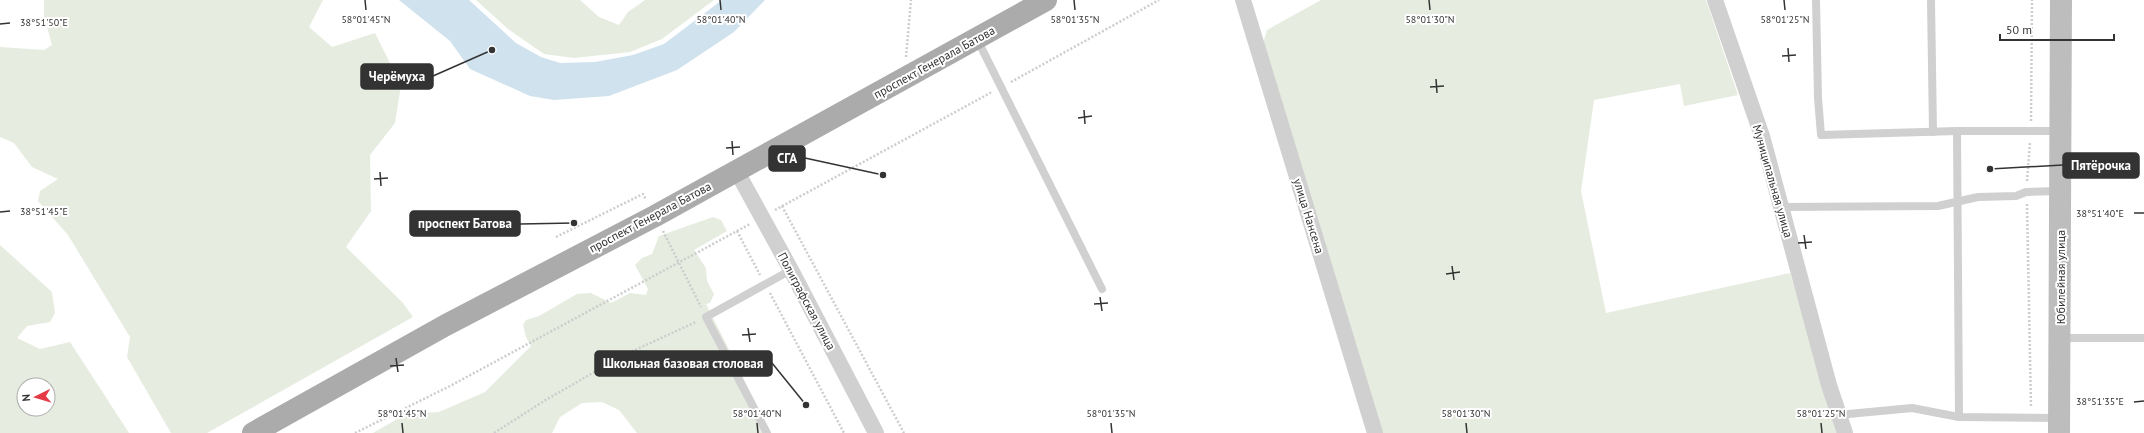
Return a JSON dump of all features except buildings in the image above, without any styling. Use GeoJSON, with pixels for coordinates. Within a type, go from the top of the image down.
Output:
{"type":"FeatureCollection","features":[{"type":"Feature","properties":{"kind":"main road","name":"проспект Генерала Батова"},"geometry":{"type":"LineString","coordinates":[[256,432],[446,325],[655,216],[1046,0]]}},
{"type":"Feature","properties":{"kind":"street","name":"улица Нансена"},"geometry":{"type":"LineString","coordinates":[[1243,0],[1374,433]]}},
{"type":"Feature","properties":{"kind":"street","name":"Муниципальная улица"},"geometry":{"type":"LineString","coordinates":[[1715,0],[1762,136],[1844,433]]}},
{"type":"Feature","properties":{"kind":"street","name":"Юбилейная улица"},"geometry":{"type":"LineString","coordinates":[[2059,426],[2061,0]]}},
{"type":"Feature","properties":{"kind":"street","name":"Полиграфская улица"},"geometry":{"type":"LineString","coordinates":[[736,170],[791,270],[876,433]]}},
{"type":"Feature","properties":{"kind":"lane"},"geometry":{"type":"LineString","coordinates":[[1816,0],[1818,98],[1821,135],[1957,131],[2061,131]]}},
{"type":"Feature","properties":{"kind":"lane"},"geometry":{"type":"LineString","coordinates":[[1931,0],[1933,132]]}},
{"type":"Feature","properties":{"kind":"lane"},"geometry":{"type":"LineString","coordinates":[[977,38],[1102,289]]}},
{"type":"Feature","properties":{"kind":"lane"},"geometry":{"type":"LineString","coordinates":[[1957,131],[1959,417]]}},
{"type":"Feature","properties":{"kind":"lane"},"geometry":{"type":"LineString","coordinates":[[1781,207],[1938,206],[1958,200],[1978,197],[2016,196],[2026,192],[2060,191]]}},
{"type":"Feature","properties":{"kind":"lane"},"geometry":{"type":"LineString","coordinates":[[766,433],[706,317],[791,270]]}},
{"type":"Feature","properties":{"kind":"lane"},"geometry":{"type":"LineString","coordinates":[[2060,338],[2144,338]]}},
{"type":"Feature","properties":{"kind":"lane"},"geometry":{"type":"LineString","coordinates":[[1838,415],[1912,408],[1959,417],[2032,418],[2059,426]]}},
{"type":"Feature","properties":{"kind":"path"},"geometry":{"type":"LineString","coordinates":[[903,78],[911,0]]}},
{"type":"Feature","properties":{"kind":"path"},"geometry":{"type":"LineString","coordinates":[[354,433],[450,386],[1159,0]]}},
{"type":"Feature","properties":{"kind":"path"},"geometry":{"type":"LineString","coordinates":[[2032,0],[2030,132],[2026,192],[2032,418]]}},
{"type":"Feature","properties":{"kind":"path"},"geometry":{"type":"LineString","coordinates":[[782,206],[904,433]]}},
{"type":"Feature","properties":{"kind":"path"},"geometry":{"type":"LineString","coordinates":[[737,231],[844,433]]}},
{"type":"Feature","properties":{"kind":"path"},"geometry":{"type":"LineString","coordinates":[[494,433],[624,355],[706,317]]}},
{"type":"Feature","properties":{"kind":"shaded area"},"geometry":{"type":"Polygon","coordinates":[[[44,0],[323,0],[309,27],[332,47],[375,33],[401,85],[395,123],[370,155],[371,211],[346,247],[403,303],[413,317],[207,433],[171,433],[127,357],[130,337],[68,235],[38,201],[40,191],[58,179],[32,167],[14,143],[0,137],[0,47],[44,50],[52,45],[44,16],[44,0]]]}},
{"type":"Feature","properties":{"kind":"shaded area"},"geometry":{"type":"Polygon","coordinates":[[[476,0],[580,0],[599,17],[619,25],[628,12],[645,0],[714,0],[662,39],[630,52],[574,58],[544,54],[508,29],[476,0]]]}},
{"type":"Feature","properties":{"kind":"shaded area"},"geometry":{"type":"Polygon","coordinates":[[[1321,0],[1706,0],[1738,95],[1684,106],[1680,84],[1594,100],[1581,191],[1606,313],[1790,273],[1839,433],[1379,433],[1264,48],[1264,40],[1267,30],[1321,0]]]}},
{"type":"Feature","properties":{"kind":"shaded area"},"geometry":{"type":"Polygon","coordinates":[[[713,217],[721,220],[727,231],[694,250],[706,268],[707,281],[714,294],[710,303],[706,304],[771,433],[637,433],[619,410],[602,402],[582,403],[560,417],[552,433],[373,433],[399,418],[418,413],[439,412],[485,392],[531,346],[526,337],[523,325],[526,320],[539,316],[577,294],[591,293],[611,303],[630,293],[646,295],[648,289],[635,265],[642,258],[652,254],[659,236],[713,217]]]}},
{"type":"Feature","properties":{"kind":"shaded area"},"geometry":{"type":"Polygon","coordinates":[[[0,245],[52,292],[55,313],[50,322],[27,326],[17,338],[40,349],[70,342],[129,433],[0,433],[0,245]]]}},
{"type":"Feature","properties":{"kind":"water"},"geometry":{"type":"Polygon","coordinates":[[[399,0],[469,0],[516,43],[541,57],[560,63],[595,62],[633,55],[664,44],[722,0],[765,0],[734,32],[677,70],[609,96],[554,100],[530,96],[470,69],[450,41],[399,0]]]}},
{"type":"Feature","properties":{"kind":"place","name":"Черёмуха"},"geometry":{"type":"Point","coordinates":[492,50]}},
{"type":"Feature","properties":{"kind":"place","name":"Пятёрочка"},"geometry":{"type":"Point","coordinates":[1990,169]}},
{"type":"Feature","properties":{"kind":"place","name":"СГА"},"geometry":{"type":"Point","coordinates":[883,175]}},
{"type":"Feature","properties":{"kind":"place","name":"проспект Батова"},"geometry":{"type":"Point","coordinates":[574,223]}},
{"type":"Feature","properties":{"kind":"place","name":"Школьная базовая столовая"},"geometry":{"type":"Point","coordinates":[806,405]}}]}
